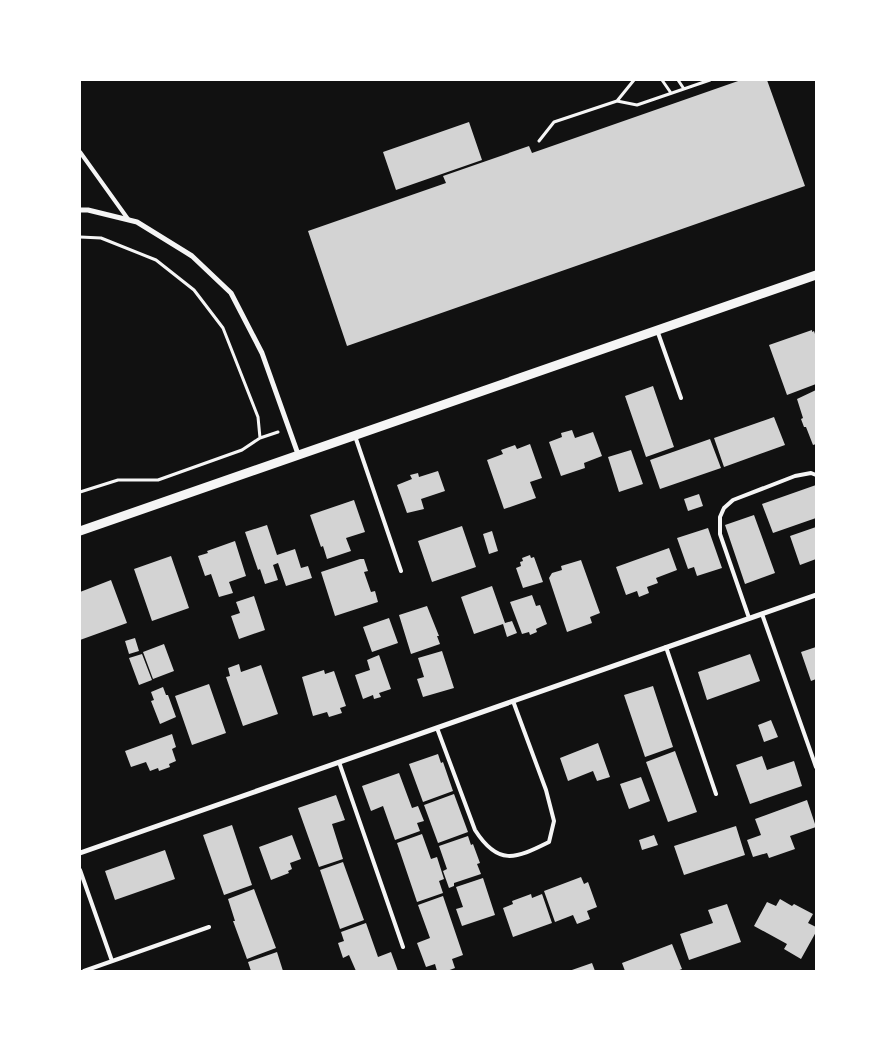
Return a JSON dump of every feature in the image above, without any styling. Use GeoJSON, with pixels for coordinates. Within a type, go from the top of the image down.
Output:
{"type":"FeatureCollection","features":[{"type":"Feature","properties":{"kind":"street"},"geometry":{"type":"LineString","coordinates":[[80,210],[88,210],[137,222],[192,256],[230,293],[262,353],[298,454]]}},
{"type":"Feature","properties":{"kind":"street"},"geometry":{"type":"LineString","coordinates":[[80,531],[816,275]]}},
{"type":"Feature","properties":{"kind":"street"},"geometry":{"type":"LineString","coordinates":[[80,854],[816,595]]}},
{"type":"Feature","properties":{"kind":"lane"},"geometry":{"type":"LineString","coordinates":[[80,152],[128,220]]}},
{"type":"Feature","properties":{"kind":"lane"},"geometry":{"type":"LineString","coordinates":[[657,330],[681,398]]}},
{"type":"Feature","properties":{"kind":"lane"},"geometry":{"type":"LineString","coordinates":[[354,435],[401,571]]}},
{"type":"Feature","properties":{"kind":"lane"},"geometry":{"type":"LineString","coordinates":[[749,618],[720,534],[720,517],[724,508],[733,500],[795,476],[811,473],[816,475]]}},
{"type":"Feature","properties":{"kind":"lane"},"geometry":{"type":"LineString","coordinates":[[762,614],[816,767]]}},
{"type":"Feature","properties":{"kind":"lane"},"geometry":{"type":"LineString","coordinates":[[666,648],[716,794]]}},
{"type":"Feature","properties":{"kind":"lane"},"geometry":{"type":"LineString","coordinates":[[437,728],[475,830],[484,843],[499,855],[516,856],[528,852],[549,842],[554,821],[546,790],[513,701]]}},
{"type":"Feature","properties":{"kind":"lane"},"geometry":{"type":"LineString","coordinates":[[340,762],[403,946]]}},
{"type":"Feature","properties":{"kind":"lane"},"geometry":{"type":"LineString","coordinates":[[80,870],[112,961]]}},
{"type":"Feature","properties":{"kind":"lane"},"geometry":{"type":"LineString","coordinates":[[84,971],[209,927]]}},
{"type":"Feature","properties":{"kind":"path"},"geometry":{"type":"LineString","coordinates":[[617,101],[634,80]]}},
{"type":"Feature","properties":{"kind":"path"},"geometry":{"type":"LineString","coordinates":[[662,80],[671,93]]}},
{"type":"Feature","properties":{"kind":"path"},"geometry":{"type":"LineString","coordinates":[[678,80],[684,89]]}},
{"type":"Feature","properties":{"kind":"path"},"geometry":{"type":"LineString","coordinates":[[539,141],[554,122],[617,101],[636,105],[710,80]]}},
{"type":"Feature","properties":{"kind":"path"},"geometry":{"type":"LineString","coordinates":[[80,237],[102,238],[156,260],[194,290],[223,328],[258,417],[260,438],[242,450],[158,480],[118,480],[80,492]]}},
{"type":"Feature","properties":{"kind":"building"},"geometry":{"type":"Polygon","coordinates":[[[741,80],[767,80],[805,186],[347,346],[308,231],[446,183],[443,176],[529,146],[532,153],[741,80]]]}},
{"type":"Feature","properties":{"kind":"building"},"geometry":{"type":"Polygon","coordinates":[[[469,122],[482,160],[396,190],[383,152],[469,122]]]}},
{"type":"Feature","properties":{"kind":"building"},"geometry":{"type":"Polygon","coordinates":[[[812,330],[816,337],[816,384],[787,395],[769,345],[812,330]]]}},
{"type":"Feature","properties":{"kind":"building"},"geometry":{"type":"Polygon","coordinates":[[[653,386],[674,447],[646,457],[625,396],[653,386]]]}},
{"type":"Feature","properties":{"kind":"building"},"geometry":{"type":"Polygon","coordinates":[[[816,390],[816,444],[813,445],[801,419],[803,418],[797,399],[816,390]]]}},
{"type":"Feature","properties":{"kind":"building"},"geometry":{"type":"Polygon","coordinates":[[[774,417],[785,445],[724,467],[714,438],[774,417]]]}},
{"type":"Feature","properties":{"kind":"building"},"geometry":{"type":"Polygon","coordinates":[[[572,430],[575,438],[593,432],[602,456],[584,463],[585,468],[561,476],[549,442],[562,437],[561,433],[572,430]]]}},
{"type":"Feature","properties":{"kind":"building"},"geometry":{"type":"Polygon","coordinates":[[[710,439],[721,468],[660,489],[650,460],[710,439]]]}},
{"type":"Feature","properties":{"kind":"building"},"geometry":{"type":"Polygon","coordinates":[[[530,444],[542,478],[530,482],[536,498],[504,509],[487,460],[503,454],[501,450],[515,445],[517,449],[530,444]]]}},
{"type":"Feature","properties":{"kind":"building"},"geometry":{"type":"Polygon","coordinates":[[[631,450],[643,484],[619,492],[608,457],[631,450]]]}},
{"type":"Feature","properties":{"kind":"building"},"geometry":{"type":"Polygon","coordinates":[[[438,471],[445,491],[421,499],[424,509],[407,513],[397,485],[412,479],[410,475],[418,473],[419,477],[438,471]]]}},
{"type":"Feature","properties":{"kind":"building"},"geometry":{"type":"Polygon","coordinates":[[[816,485],[816,518],[773,533],[762,504],[816,485]]]}},
{"type":"Feature","properties":{"kind":"building"},"geometry":{"type":"Polygon","coordinates":[[[699,494],[703,506],[688,511],[684,499],[699,494]]]}},
{"type":"Feature","properties":{"kind":"building"},"geometry":{"type":"Polygon","coordinates":[[[354,500],[365,532],[346,538],[351,551],[327,559],[310,515],[354,500]]]}},
{"type":"Feature","properties":{"kind":"building"},"geometry":{"type":"Polygon","coordinates":[[[754,515],[775,573],[745,584],[725,525],[754,515]]]}},
{"type":"Feature","properties":{"kind":"building"},"geometry":{"type":"Polygon","coordinates":[[[267,525],[277,555],[295,549],[301,568],[308,566],[312,578],[286,586],[278,563],[273,565],[278,580],[265,584],[260,569],[258,570],[245,532],[267,525]]]}},
{"type":"Feature","properties":{"kind":"building"},"geometry":{"type":"Polygon","coordinates":[[[462,526],[476,567],[432,582],[418,541],[462,526]]]}},
{"type":"Feature","properties":{"kind":"building"},"geometry":{"type":"Polygon","coordinates":[[[816,527],[816,559],[800,565],[790,536],[816,527]]]}},
{"type":"Feature","properties":{"kind":"building"},"geometry":{"type":"Polygon","coordinates":[[[708,528],[722,568],[697,576],[694,567],[688,569],[677,538],[708,528]]]}},
{"type":"Feature","properties":{"kind":"building"},"geometry":{"type":"Polygon","coordinates":[[[492,531],[498,551],[489,554],[483,534],[492,531]]]}},
{"type":"Feature","properties":{"kind":"building"},"geometry":{"type":"Polygon","coordinates":[[[235,541],[246,576],[229,582],[233,593],[219,597],[211,574],[205,576],[198,556],[235,541]]]}},
{"type":"Feature","properties":{"kind":"building"},"geometry":{"type":"Polygon","coordinates":[[[669,548],[677,570],[656,578],[658,583],[647,587],[649,593],[639,597],[637,591],[626,595],[616,567],[669,548]]]}},
{"type":"Feature","properties":{"kind":"building"},"geometry":{"type":"Polygon","coordinates":[[[530,555],[531,558],[534,557],[543,582],[523,588],[516,568],[521,566],[522,558],[530,555]]]}},
{"type":"Feature","properties":{"kind":"building"},"geometry":{"type":"Polygon","coordinates":[[[171,556],[189,608],[152,621],[134,569],[171,556]]]}},
{"type":"Feature","properties":{"kind":"building"},"geometry":{"type":"Polygon","coordinates":[[[364,559],[368,571],[364,572],[371,592],[375,591],[378,602],[335,616],[321,572],[364,559]]]}},
{"type":"Feature","properties":{"kind":"building"},"geometry":{"type":"Polygon","coordinates":[[[581,560],[600,613],[590,617],[592,623],[567,632],[549,578],[552,573],[562,570],[561,566],[581,560]]]}},
{"type":"Feature","properties":{"kind":"building"},"geometry":{"type":"Polygon","coordinates":[[[111,580],[127,623],[80,640],[80,592],[111,580]]]}},
{"type":"Feature","properties":{"kind":"building"},"geometry":{"type":"Polygon","coordinates":[[[492,586],[505,623],[512,621],[517,633],[507,637],[503,624],[474,634],[461,597],[492,586]]]}},
{"type":"Feature","properties":{"kind":"building"},"geometry":{"type":"Polygon","coordinates":[[[532,595],[536,606],[540,605],[547,624],[536,629],[537,632],[530,635],[529,632],[522,634],[510,602],[532,595]]]}},
{"type":"Feature","properties":{"kind":"building"},"geometry":{"type":"Polygon","coordinates":[[[254,596],[265,630],[239,639],[231,616],[240,613],[236,602],[254,596]]]}},
{"type":"Feature","properties":{"kind":"building"},"geometry":{"type":"Polygon","coordinates":[[[427,606],[439,636],[437,636],[440,644],[411,654],[399,615],[427,606]]]}},
{"type":"Feature","properties":{"kind":"building"},"geometry":{"type":"Polygon","coordinates":[[[389,618],[398,643],[372,652],[363,627],[389,618]]]}},
{"type":"Feature","properties":{"kind":"building"},"geometry":{"type":"Polygon","coordinates":[[[135,638],[139,651],[129,654],[125,641],[135,638]]]}},
{"type":"Feature","properties":{"kind":"building"},"geometry":{"type":"Polygon","coordinates":[[[164,644],[174,671],[153,679],[143,652],[164,644]]]}},
{"type":"Feature","properties":{"kind":"building"},"geometry":{"type":"Polygon","coordinates":[[[816,647],[816,679],[811,681],[801,652],[816,647]]]}},
{"type":"Feature","properties":{"kind":"building"},"geometry":{"type":"Polygon","coordinates":[[[442,651],[454,688],[423,697],[417,679],[424,677],[418,658],[442,651]]]}},
{"type":"Feature","properties":{"kind":"building"},"geometry":{"type":"Polygon","coordinates":[[[142,654],[152,680],[139,685],[129,658],[142,654]]]}},
{"type":"Feature","properties":{"kind":"building"},"geometry":{"type":"Polygon","coordinates":[[[750,654],[760,681],[707,700],[698,672],[750,654]]]}},
{"type":"Feature","properties":{"kind":"building"},"geometry":{"type":"Polygon","coordinates":[[[379,655],[391,689],[379,693],[381,697],[374,699],[373,695],[363,699],[355,675],[370,670],[367,660],[379,655]]]}},
{"type":"Feature","properties":{"kind":"building"},"geometry":{"type":"Polygon","coordinates":[[[239,664],[241,672],[261,665],[278,714],[243,726],[226,677],[230,676],[228,668],[239,664]]]}},
{"type":"Feature","properties":{"kind":"building"},"geometry":{"type":"Polygon","coordinates":[[[324,670],[325,674],[334,671],[346,706],[340,708],[342,713],[329,717],[327,712],[313,716],[302,677],[324,670]]]}},
{"type":"Feature","properties":{"kind":"building"},"geometry":{"type":"Polygon","coordinates":[[[209,684],[226,733],[192,745],[175,696],[209,684]]]}},
{"type":"Feature","properties":{"kind":"building"},"geometry":{"type":"Polygon","coordinates":[[[653,686],[673,747],[645,757],[624,695],[653,686]]]}},
{"type":"Feature","properties":{"kind":"building"},"geometry":{"type":"Polygon","coordinates":[[[163,687],[176,717],[160,724],[151,701],[154,700],[151,692],[163,687]]]}},
{"type":"Feature","properties":{"kind":"building"},"geometry":{"type":"Polygon","coordinates":[[[771,720],[778,737],[764,742],[758,725],[771,720]]]}},
{"type":"Feature","properties":{"kind":"building"},"geometry":{"type":"Polygon","coordinates":[[[172,734],[176,747],[172,749],[176,761],[169,764],[170,767],[159,771],[158,768],[150,771],[146,762],[131,767],[125,751],[172,734]]]}},
{"type":"Feature","properties":{"kind":"building"},"geometry":{"type":"Polygon","coordinates":[[[598,743],[610,777],[597,781],[593,771],[568,781],[560,758],[598,743]]]}},
{"type":"Feature","properties":{"kind":"building"},"geometry":{"type":"Polygon","coordinates":[[[675,751],[697,812],[668,822],[646,762],[675,751]]]}},
{"type":"Feature","properties":{"kind":"building"},"geometry":{"type":"Polygon","coordinates":[[[438,754],[441,763],[443,762],[453,791],[423,802],[409,764],[438,754]]]}},
{"type":"Feature","properties":{"kind":"building"},"geometry":{"type":"Polygon","coordinates":[[[762,756],[767,770],[794,761],[802,786],[750,804],[736,765],[762,756]]]}},
{"type":"Feature","properties":{"kind":"building"},"geometry":{"type":"Polygon","coordinates":[[[399,773],[412,808],[418,806],[424,821],[417,823],[420,831],[395,840],[383,806],[371,811],[362,786],[399,773]]]}},
{"type":"Feature","properties":{"kind":"building"},"geometry":{"type":"Polygon","coordinates":[[[641,777],[650,801],[629,809],[620,784],[641,777]]]}},
{"type":"Feature","properties":{"kind":"building"},"geometry":{"type":"Polygon","coordinates":[[[454,794],[468,832],[438,843],[424,805],[454,794]]]}},
{"type":"Feature","properties":{"kind":"building"},"geometry":{"type":"Polygon","coordinates":[[[336,795],[345,820],[332,824],[343,859],[319,867],[298,808],[336,795]]]}},
{"type":"Feature","properties":{"kind":"building"},"geometry":{"type":"Polygon","coordinates":[[[807,800],[816,827],[790,836],[795,849],[769,858],[767,853],[753,857],[747,840],[761,835],[755,819],[807,800]]]}},
{"type":"Feature","properties":{"kind":"building"},"geometry":{"type":"Polygon","coordinates":[[[232,825],[252,885],[224,895],[203,835],[232,825]]]}},
{"type":"Feature","properties":{"kind":"building"},"geometry":{"type":"Polygon","coordinates":[[[736,826],[745,855],[684,875],[674,846],[736,826]]]}},
{"type":"Feature","properties":{"kind":"building"},"geometry":{"type":"Polygon","coordinates":[[[422,834],[431,859],[437,857],[444,879],[439,881],[443,893],[417,902],[397,843],[422,834]]]}},
{"type":"Feature","properties":{"kind":"building"},"geometry":{"type":"Polygon","coordinates":[[[292,835],[301,859],[290,863],[292,869],[288,871],[289,873],[271,880],[259,847],[292,835]]]}},
{"type":"Feature","properties":{"kind":"building"},"geometry":{"type":"Polygon","coordinates":[[[654,835],[658,845],[642,850],[639,840],[654,835]]]}},
{"type":"Feature","properties":{"kind":"building"},"geometry":{"type":"Polygon","coordinates":[[[468,836],[480,863],[477,864],[481,874],[454,883],[454,886],[449,888],[443,871],[447,869],[439,846],[468,836]]]}},
{"type":"Feature","properties":{"kind":"building"},"geometry":{"type":"Polygon","coordinates":[[[165,850],[175,879],[115,900],[105,871],[165,850]]]}},
{"type":"Feature","properties":{"kind":"building"},"geometry":{"type":"Polygon","coordinates":[[[343,862],[364,920],[340,929],[320,870],[343,862]]]}},
{"type":"Feature","properties":{"kind":"building"},"geometry":{"type":"Polygon","coordinates":[[[581,877],[584,884],[588,882],[597,907],[587,911],[590,919],[577,924],[573,915],[555,922],[544,891],[581,877]]]}},
{"type":"Feature","properties":{"kind":"building"},"geometry":{"type":"Polygon","coordinates":[[[483,878],[495,915],[462,926],[456,909],[463,907],[456,887],[483,878]]]}},
{"type":"Feature","properties":{"kind":"building"},"geometry":{"type":"Polygon","coordinates":[[[254,889],[276,948],[247,959],[233,921],[235,921],[228,899],[254,889]]]}},
{"type":"Feature","properties":{"kind":"building"},"geometry":{"type":"Polygon","coordinates":[[[531,894],[532,898],[542,894],[552,923],[513,937],[503,908],[513,904],[512,901],[531,894]]]}},
{"type":"Feature","properties":{"kind":"building"},"geometry":{"type":"Polygon","coordinates":[[[443,896],[463,955],[452,959],[455,968],[447,971],[437,971],[435,964],[426,967],[417,943],[430,938],[418,905],[443,896]]]}},
{"type":"Feature","properties":{"kind":"building"},"geometry":{"type":"Polygon","coordinates":[[[780,899],[813,914],[808,923],[816,927],[816,932],[801,959],[784,949],[787,944],[754,926],[767,902],[776,906],[780,899]]]}},
{"type":"Feature","properties":{"kind":"building"},"geometry":{"type":"Polygon","coordinates":[[[727,904],[741,942],[689,960],[680,934],[713,923],[708,910],[727,904]]]}},
{"type":"Feature","properties":{"kind":"building"},"geometry":{"type":"Polygon","coordinates":[[[366,923],[378,957],[391,952],[398,971],[356,971],[349,955],[343,958],[338,943],[344,941],[341,932],[366,923]]]}},
{"type":"Feature","properties":{"kind":"building"},"geometry":{"type":"Polygon","coordinates":[[[672,944],[682,969],[677,971],[625,971],[622,963],[672,944]]]}},
{"type":"Feature","properties":{"kind":"building"},"geometry":{"type":"Polygon","coordinates":[[[277,952],[283,971],[251,971],[248,962],[277,952]]]}},
{"type":"Feature","properties":{"kind":"building"},"geometry":{"type":"Polygon","coordinates":[[[592,963],[595,971],[569,971],[592,963]]]}}]}
